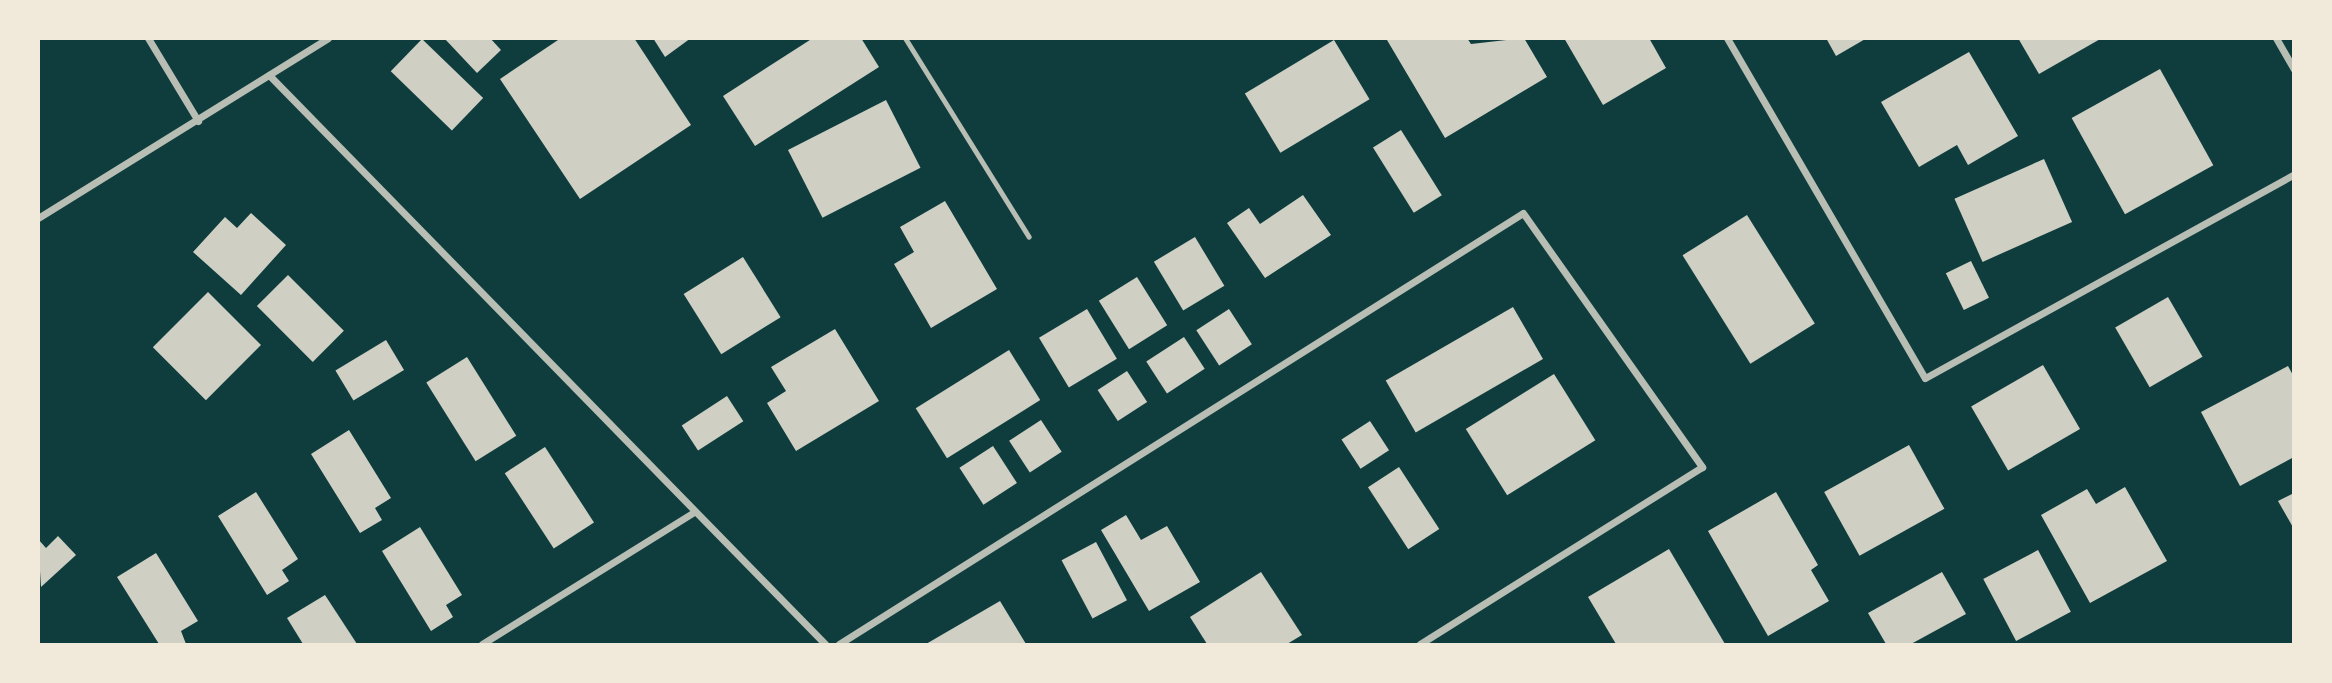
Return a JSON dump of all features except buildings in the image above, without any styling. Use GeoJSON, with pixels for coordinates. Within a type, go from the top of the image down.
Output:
{"type":"FeatureCollection","features":[{"type":"Feature","properties":{"kind":"street"},"geometry":{"type":"LineString","coordinates":[[148,38],[198,121]]}},
{"type":"Feature","properties":{"kind":"street"},"geometry":{"type":"LineString","coordinates":[[38,218],[328,38]]}},
{"type":"Feature","properties":{"kind":"street"},"geometry":{"type":"LineString","coordinates":[[1727,38],[1925,378],[2294,174]]}},
{"type":"Feature","properties":{"kind":"street"},"geometry":{"type":"LineString","coordinates":[[2276,38],[2294,69]]}},
{"type":"Feature","properties":{"kind":"street"},"geometry":{"type":"LineString","coordinates":[[269,75],[825,645]]}},
{"type":"Feature","properties":{"kind":"street"},"geometry":{"type":"LineString","coordinates":[[839,645],[1523,213],[1702,467],[1420,645]]}},
{"type":"Feature","properties":{"kind":"street"},"geometry":{"type":"LineString","coordinates":[[482,645],[694,512]]}},
{"type":"Feature","properties":{"kind":"lane"},"geometry":{"type":"LineString","coordinates":[[905,38],[1030,237]]}}]}
